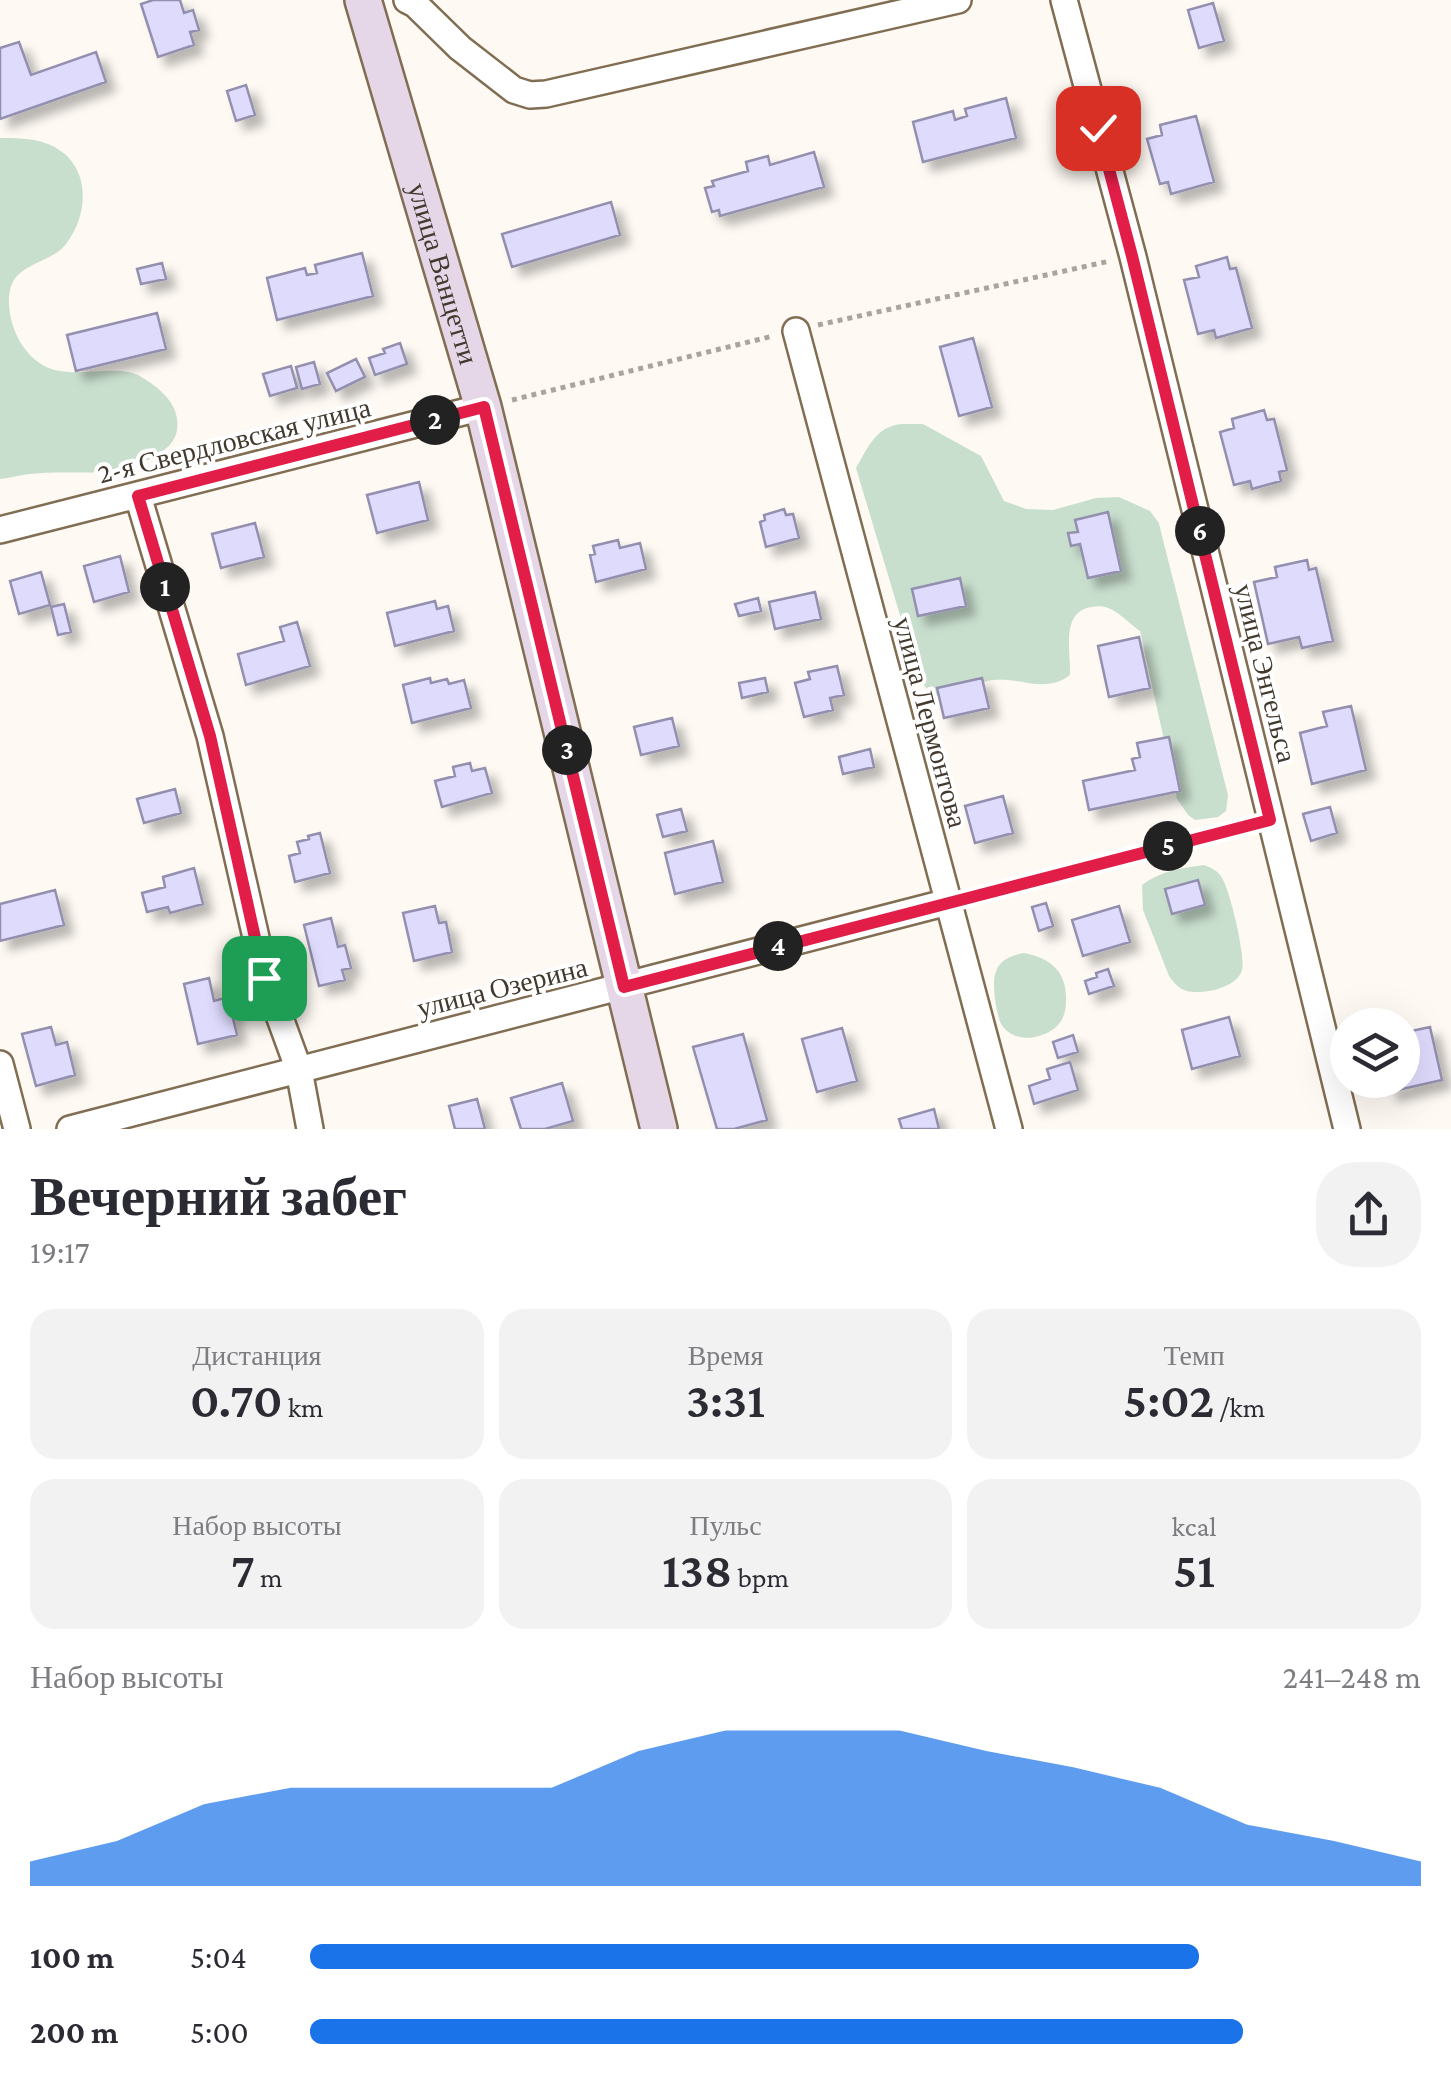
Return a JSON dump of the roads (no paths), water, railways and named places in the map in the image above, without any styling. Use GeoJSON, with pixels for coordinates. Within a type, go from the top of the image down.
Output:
{"type":"FeatureCollection","features":[{"type":"Feature","properties":{"kind":"street","name":"улица Ванцетти"},"geometry":{"type":"LineString","coordinates":[[363,0],[484,407],[659,1129]]}},
{"type":"Feature","properties":{"kind":"street"},"geometry":{"type":"LineString","coordinates":[[407,0],[514,90],[530,95],[958,0]]}},
{"type":"Feature","properties":{"kind":"street","name":"улица Энгельса"},"geometry":{"type":"LineString","coordinates":[[1064,0],[1132,256],[1347,1129]]}},
{"type":"Feature","properties":{"kind":"street","name":"улица Лермонтова"},"geometry":{"type":"LineString","coordinates":[[796,330],[1009,1129]]}},
{"type":"Feature","properties":{"kind":"street","name":"2-я Свердловская улица"},"geometry":{"type":"LineString","coordinates":[[0,530],[484,407]]}},
{"type":"Feature","properties":{"kind":"street"},"geometry":{"type":"LineString","coordinates":[[138,496],[210,736],[264,978],[299,1070],[310,1129]]}},
{"type":"Feature","properties":{"kind":"street","name":"улица Озерина"},"geometry":{"type":"LineString","coordinates":[[70,1129],[948,902]]}},
{"type":"Feature","properties":{"kind":"street"},"geometry":{"type":"LineString","coordinates":[[0,1064],[17,1129]]}}]}
